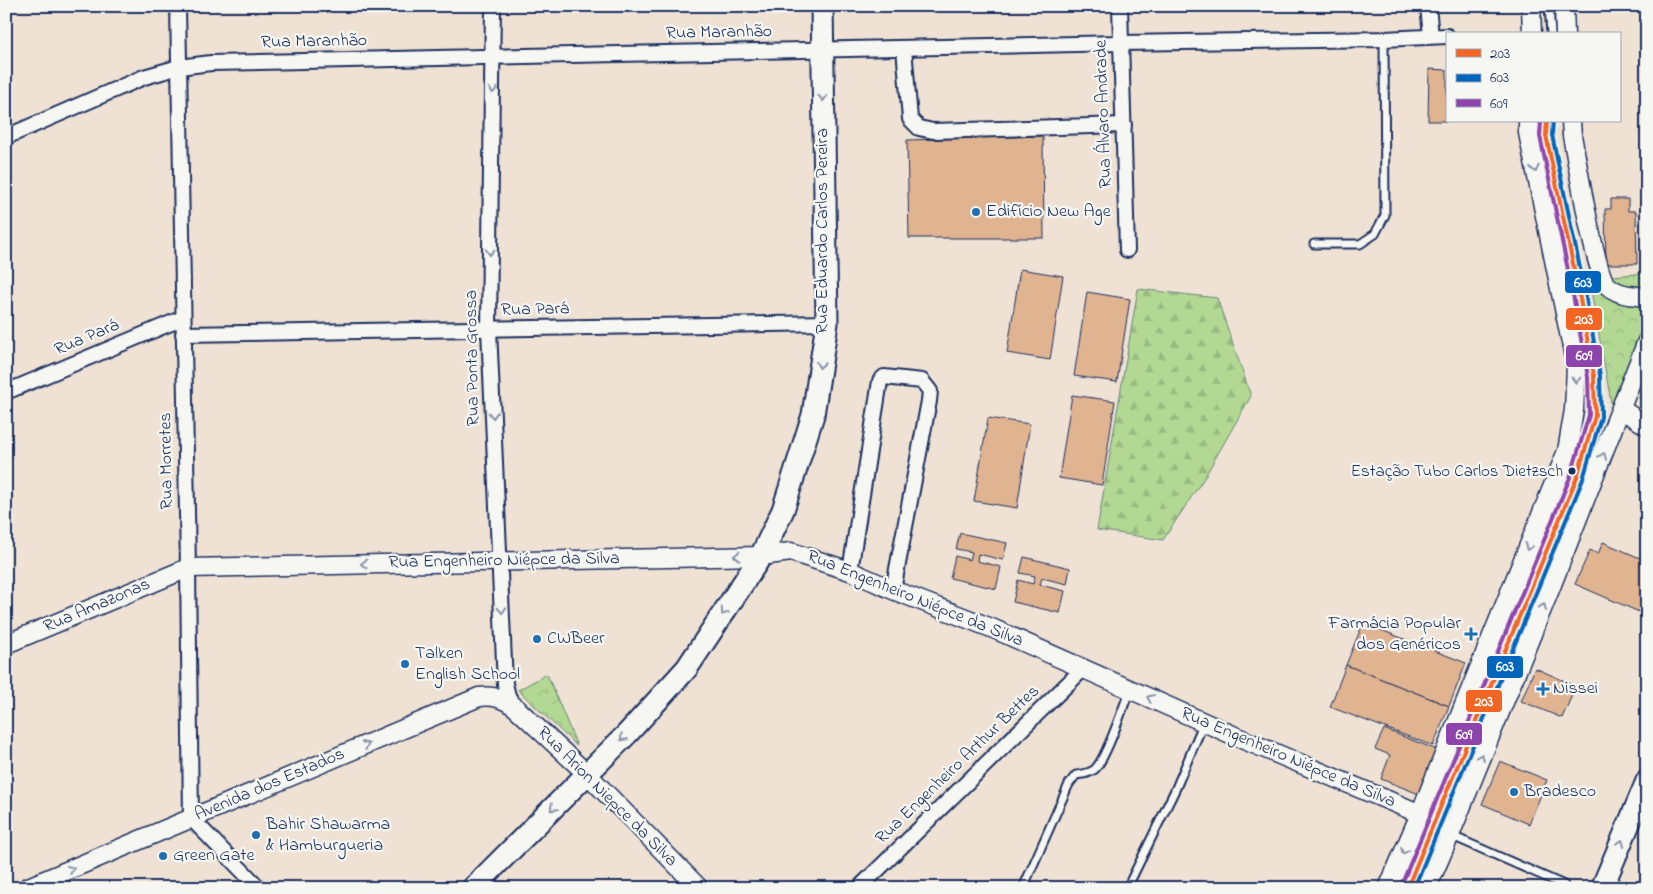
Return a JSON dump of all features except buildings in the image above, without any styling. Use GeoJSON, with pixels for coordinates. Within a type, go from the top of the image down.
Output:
{"type":"FeatureCollection","features":[{"type":"Feature","properties":{"kind":"main road","name":"Rua Eduardo Carlos Pereira"},"geometry":{"type":"LineString","coordinates":[[473,888],[656,704],[686,668],[761,556],[782,510],[812,415],[826,324],[822,6]]}},
{"type":"Feature","properties":{"kind":"main road"},"geometry":{"type":"LineString","coordinates":[[1602,888],[1647,781]]}},
{"type":"Feature","properties":{"kind":"street","name":"Rua Morretes"},"geometry":{"type":"LineString","coordinates":[[178,6],[188,568],[190,818]]}},
{"type":"Feature","properties":{"kind":"street","name":"Rua Ponta Grossa"},"geometry":{"type":"LineString","coordinates":[[493,6],[494,57],[489,329],[506,690],[514,707]]}},
{"type":"Feature","properties":{"kind":"street","name":"Rua Álvaro Andrade"},"geometry":{"type":"LineString","coordinates":[[1120,6],[1127,250]]}},
{"type":"Feature","properties":{"kind":"street"},"geometry":{"type":"LineString","coordinates":[[1428,6],[1431,36]]}},
{"type":"Feature","properties":{"kind":"street"},"geometry":{"type":"LineString","coordinates":[[1531,6],[1532,32]]}},
{"type":"Feature","properties":{"kind":"street"},"geometry":{"type":"LineString","coordinates":[[1564,6],[1565,32]]}},
{"type":"Feature","properties":{"kind":"street","name":"Rua Maranhão"},"geometry":{"type":"LineString","coordinates":[[6,136],[144,77],[179,67],[230,62],[1384,39],[1446,36]]}},
{"type":"Feature","properties":{"kind":"street"},"geometry":{"type":"LineString","coordinates":[[904,48],[910,119],[919,128],[933,131],[1124,125]]}},
{"type":"Feature","properties":{"kind":"street"},"geometry":{"type":"LineString","coordinates":[[1388,888],[1428,817],[1440,788],[1567,451],[1574,410],[1576,367],[1528,133],[1528,122]]}},
{"type":"Feature","properties":{"kind":"street"},"geometry":{"type":"LineString","coordinates":[[1571,122],[1572,136],[1590,229],[1600,271],[1606,284],[1616,292],[1642,296],[1647,300]]}},
{"type":"Feature","properties":{"kind":"street","name":"Rua Pará"},"geometry":{"type":"LineString","coordinates":[[6,392],[183,318]]}},
{"type":"Feature","properties":{"kind":"street","name":"Rua Pará"},"geometry":{"type":"LineString","coordinates":[[183,334],[826,324]]}},
{"type":"Feature","properties":{"kind":"street"},"geometry":{"type":"LineString","coordinates":[[1427,888],[1549,592],[1647,341]]}},
{"type":"Feature","properties":{"kind":"street"},"geometry":{"type":"LineString","coordinates":[[850,571],[880,381],[884,377],[922,382],[930,391],[929,402],[893,590]]}},
{"type":"Feature","properties":{"kind":"street"},"geometry":{"type":"LineString","coordinates":[[1621,409],[1647,426]]}},
{"type":"Feature","properties":{"kind":"street","name":"Rua Engenheiro Niépce da Silva"},"geometry":{"type":"LineString","coordinates":[[188,568],[761,556],[791,552],[850,571],[893,590],[994,629],[1204,722],[1428,817],[1450,835]]}},
{"type":"Feature","properties":{"kind":"street","name":"Rua Amazonas"},"geometry":{"type":"LineString","coordinates":[[6,644],[188,568]]}},
{"type":"Feature","properties":{"kind":"street","name":"Rua Engenheiro Arthur Bettes"},"geometry":{"type":"LineString","coordinates":[[858,888],[1084,668]]}},
{"type":"Feature","properties":{"kind":"street","name":"Avenida dos Estados"},"geometry":{"type":"LineString","coordinates":[[26,888],[479,697],[494,696],[502,698],[514,707]]}},
{"type":"Feature","properties":{"kind":"street","name":"Rua Arion Niepce da Silva"},"geometry":{"type":"LineString","coordinates":[[514,707],[587,774],[699,888]]}},
{"type":"Feature","properties":{"kind":"street"},"geometry":{"type":"LineString","coordinates":[[1440,788],[1468,791]]}},
{"type":"Feature","properties":{"kind":"street"},"geometry":{"type":"LineString","coordinates":[[190,818],[258,888]]}},
{"type":"Feature","properties":{"kind":"lane"},"geometry":{"type":"LineString","coordinates":[[1550,6],[1550,32]]}},
{"type":"Feature","properties":{"kind":"lane"},"geometry":{"type":"LineString","coordinates":[[1314,244],[1360,244],[1375,234],[1385,215],[1384,39]]}},
{"type":"Feature","properties":{"kind":"lane"},"geometry":{"type":"LineString","coordinates":[[1440,788],[1577,477],[1595,416],[1594,376],[1546,135],[1547,122]]}},
{"type":"Feature","properties":{"kind":"lane"},"geometry":{"type":"LineString","coordinates":[[1023,888],[1069,784],[1076,775],[1087,774],[1095,769],[1104,754],[1130,689]]}},
{"type":"Feature","properties":{"kind":"lane"},"geometry":{"type":"LineString","coordinates":[[1127,888],[1176,788],[1204,722]]}},
{"type":"Feature","properties":{"kind":"lane"},"geometry":{"type":"LineString","coordinates":[[1407,888],[1428,817]]}},
{"type":"Feature","properties":{"kind":"lane"},"geometry":{"type":"LineString","coordinates":[[1450,835],[1564,885],[1562,888]]}},
{"type":"Feature","properties":{"kind":"green space"},"geometry":{"type":"Polygon","coordinates":[[[1647,273],[1647,341],[1615,424],[1590,285],[1602,277],[1647,273]]]}},
{"type":"Feature","properties":{"kind":"green space"},"geometry":{"type":"Polygon","coordinates":[[[1138,289],[1217,298],[1251,396],[1204,478],[1163,540],[1097,530],[1138,289]]]}},
{"type":"Feature","properties":{"kind":"green space"},"geometry":{"type":"Polygon","coordinates":[[[547,674],[577,746],[518,690],[547,674]]]}},
{"type":"Feature","properties":{"kind":"transit line","name":"609"},"geometry":{"type":"LineString","coordinates":[[1401,886],[1571,475],[1589,415],[1588,377],[1540,136],[1541,122]]}},
{"type":"Feature","properties":{"kind":"transit line","name":"203"},"geometry":{"type":"LineString","coordinates":[[1407,888],[1577,477],[1595,416],[1594,376],[1546,135],[1547,122]]}},
{"type":"Feature","properties":{"kind":"transit line","name":"603"},"geometry":{"type":"LineString","coordinates":[[1414,888],[1583,479],[1601,417],[1600,375],[1584,287],[1552,135],[1553,122]]}},
{"type":"Feature","properties":{"kind":"place","name":"Edifício New Age"},"geometry":{"type":"Point","coordinates":[976,212]}},
{"type":"Feature","properties":{"kind":"place","name":"Estação Tubo Carlos Dietzsch"},"geometry":{"type":"Point","coordinates":[1572,471]}},
{"type":"Feature","properties":{"kind":"place","name":"Farmácia Popular dos Genéricos"},"geometry":{"type":"Point","coordinates":[1471,634]}},
{"type":"Feature","properties":{"kind":"place","name":"CWBeer"},"geometry":{"type":"Point","coordinates":[537,639]}},
{"type":"Feature","properties":{"kind":"place","name":"Talken English School"},"geometry":{"type":"Point","coordinates":[405,664]}},
{"type":"Feature","properties":{"kind":"place","name":"Nissei"},"geometry":{"type":"Point","coordinates":[1543,689]}},
{"type":"Feature","properties":{"kind":"place","name":"Bradesco"},"geometry":{"type":"Point","coordinates":[1514,792]}},
{"type":"Feature","properties":{"kind":"place","name":"Bahir Shawarma & Hamburgueria"},"geometry":{"type":"Point","coordinates":[256,835]}},
{"type":"Feature","properties":{"kind":"place","name":"Green Gate"},"geometry":{"type":"Point","coordinates":[163,856]}}]}
